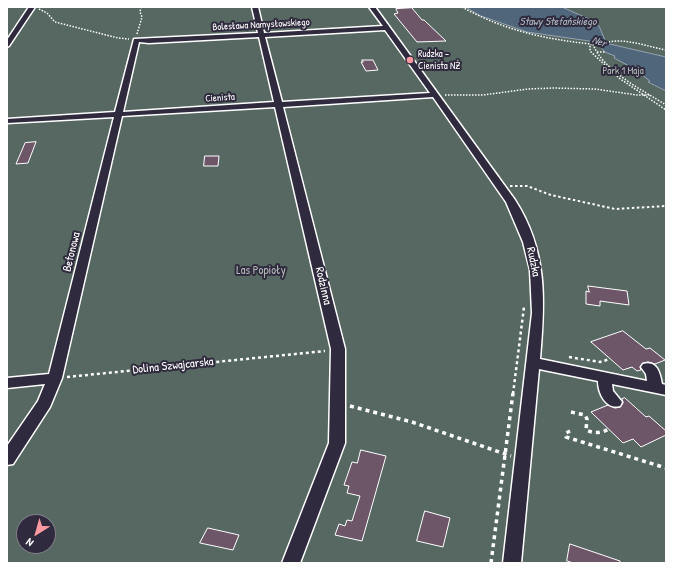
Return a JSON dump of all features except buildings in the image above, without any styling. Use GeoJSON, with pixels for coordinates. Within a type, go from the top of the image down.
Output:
{"type":"FeatureCollection","features":[{"type":"Feature","properties":{"kind":"street"},"geometry":{"type":"LineString","coordinates":[[7,44],[32,7]]}},
{"type":"Feature","properties":{"kind":"street","name":"Rodzinna"},"geometry":{"type":"LineString","coordinates":[[255,7],[280,104],[338,349],[337,443],[291,563]]}},
{"type":"Feature","properties":{"kind":"street","name":"Rudzka"},"geometry":{"type":"LineString","coordinates":[[372,7],[500,186],[522,222],[534,260],[539,300],[534,363],[512,563]]}},
{"type":"Feature","properties":{"kind":"street","name":"Bolesława Namysłowskiego"},"geometry":{"type":"LineString","coordinates":[[136,40],[149,41],[387,28]]}},
{"type":"Feature","properties":{"kind":"street","name":"Betonowa"},"geometry":{"type":"LineString","coordinates":[[7,460],[45,403],[55,378],[136,40]]}},
{"type":"Feature","properties":{"kind":"street","name":"Cienista"},"geometry":{"type":"LineString","coordinates":[[7,121],[435,95]]}},
{"type":"Feature","properties":{"kind":"street"},"geometry":{"type":"LineString","coordinates":[[534,363],[661,388]]}},
{"type":"Feature","properties":{"kind":"street"},"geometry":{"type":"LineString","coordinates":[[648,367],[661,388]]}},
{"type":"Feature","properties":{"kind":"street"},"geometry":{"type":"LineString","coordinates":[[7,384],[55,378]]}},
{"type":"Feature","properties":{"kind":"street"},"geometry":{"type":"LineString","coordinates":[[605,378],[604,390],[614,402]]}},
{"type":"Feature","properties":{"kind":"path"},"geometry":{"type":"LineString","coordinates":[[35,7],[47,13],[55,22],[118,38],[136,40],[142,17],[140,12],[141,7]]}},
{"type":"Feature","properties":{"kind":"path"},"geometry":{"type":"LineString","coordinates":[[462,7],[483,19],[510,29],[536,36],[593,44],[615,41],[666,51]]}},
{"type":"Feature","properties":{"kind":"path"},"geometry":{"type":"LineString","coordinates":[[593,44],[593,49],[616,72],[666,105]]}},
{"type":"Feature","properties":{"kind":"path"},"geometry":{"type":"LineString","coordinates":[[593,44],[590,45],[590,50],[616,76],[666,110]]}},
{"type":"Feature","properties":{"kind":"path"},"geometry":{"type":"LineString","coordinates":[[596,52],[605,52]]}},
{"type":"Feature","properties":{"kind":"path"},"geometry":{"type":"LineString","coordinates":[[435,95],[483,95],[528,88],[595,89],[650,95]]}},
{"type":"Feature","properties":{"kind":"path"},"geometry":{"type":"LineString","coordinates":[[500,186],[526,186],[550,195],[615,209],[666,206]]}},
{"type":"Feature","properties":{"kind":"path"},"geometry":{"type":"LineString","coordinates":[[491,563],[524,305]]}},
{"type":"Feature","properties":{"kind":"path","name":"Dolina Szwajcarska"},"geometry":{"type":"LineString","coordinates":[[55,378],[338,349]]}},
{"type":"Feature","properties":{"kind":"path"},"geometry":{"type":"LineString","coordinates":[[338,403],[412,422],[512,456]]}},
{"type":"Feature","properties":{"kind":"path"},"geometry":{"type":"LineString","coordinates":[[572,412],[585,415],[587,419],[586,430],[592,433],[599,434],[609,429]]}},
{"type":"Feature","properties":{"kind":"path"},"geometry":{"type":"LineString","coordinates":[[570,431],[566,433],[566,437],[666,468]]}},
{"type":"Feature","properties":{"kind":"green space","name":"Las Popioły"},"geometry":{"type":"Polygon","coordinates":[[[7,7],[666,7],[666,563],[7,563],[7,7]]]}},
{"type":"Feature","properties":{"kind":"water","name":"Stawy Stefańskiego"},"geometry":{"type":"Polygon","coordinates":[[[466,7],[562,7],[591,20],[599,26],[605,40],[601,42],[666,57],[666,91],[648,82],[650,81],[631,67],[614,58],[615,56],[605,52],[596,42],[527,32],[481,16],[466,7]]]}},
{"type":"Feature","properties":{"kind":"place","name":"Rudzka - Cienista NŻ"},"geometry":{"type":"Point","coordinates":[410,60]}},
{"type":"Feature","properties":{"kind":"water label","name":"Ner"},"geometry":{"type":"Point","coordinates":[599,42]}},
{"type":"Feature","properties":{"kind":"park label","name":"Park 1 Maja"},"geometry":{"type":"Point","coordinates":[623,71]}}]}
